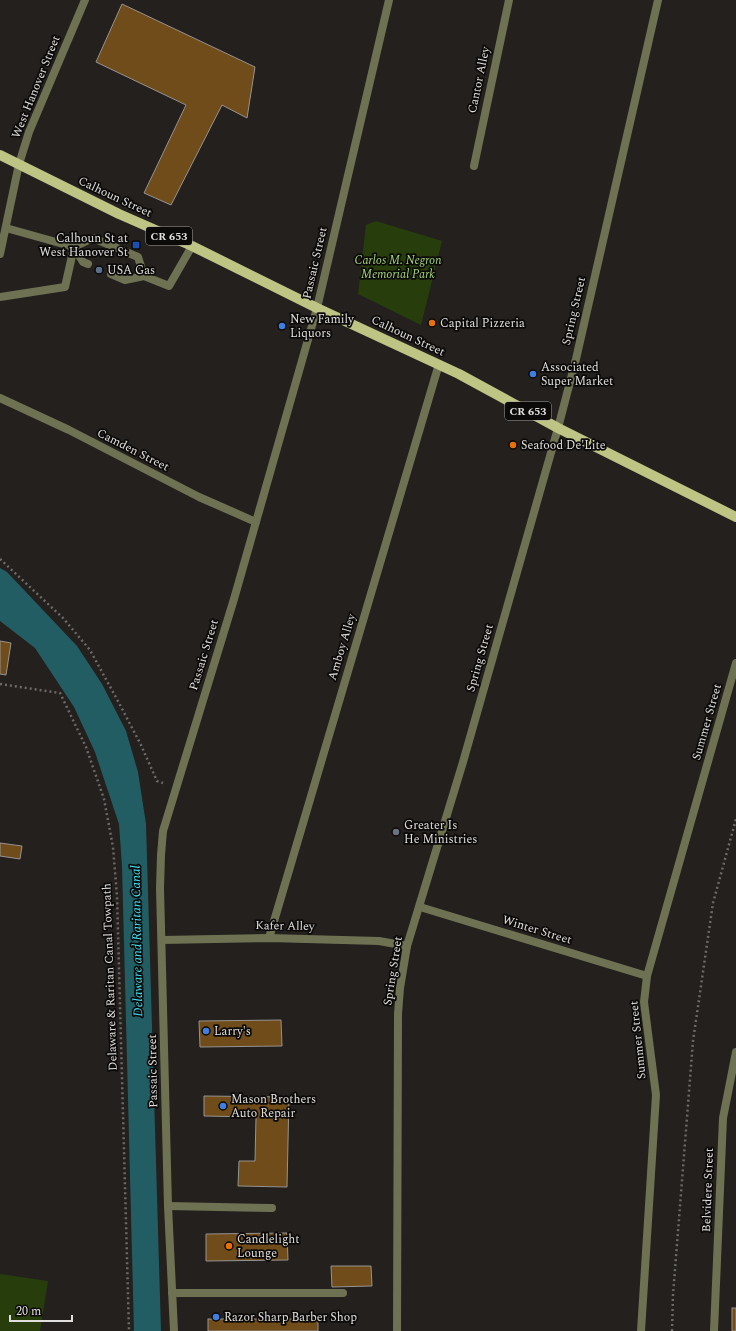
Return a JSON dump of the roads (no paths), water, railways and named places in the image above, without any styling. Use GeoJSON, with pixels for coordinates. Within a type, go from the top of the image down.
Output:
{"type":"FeatureCollection","features":[{"type":"Feature","properties":{"kind":"main road","name":"Calhoun Street"},"geometry":{"type":"LineString","coordinates":[[0,155],[119,214],[192,246],[317,308],[439,364],[477,383],[558,428],[736,517]]}},
{"type":"Feature","properties":{"kind":"street","name":"West Hanover Street"},"geometry":{"type":"LineString","coordinates":[[0,254],[19,164],[29,132],[85,0]]}},
{"type":"Feature","properties":{"kind":"street","name":"Passaic Street"},"geometry":{"type":"LineString","coordinates":[[174,1331],[168,1206],[162,940],[161,855],[163,831],[228,618],[317,308],[389,0]]}},
{"type":"Feature","properties":{"kind":"street","name":"Cantor Alley"},"geometry":{"type":"LineString","coordinates":[[474,166],[509,0]]}},
{"type":"Feature","properties":{"kind":"street","name":"Spring Street"},"geometry":{"type":"LineString","coordinates":[[397,1331],[398,1021],[400,988],[407,946],[420,907],[558,428],[576,359],[658,0]]}},
{"type":"Feature","properties":{"kind":"street"},"geometry":{"type":"LineString","coordinates":[[6,228],[74,247],[93,238],[138,257],[144,276]]}},
{"type":"Feature","properties":{"kind":"street"},"geometry":{"type":"LineString","coordinates":[[111,274],[125,280],[144,276],[169,286],[192,246]]}},
{"type":"Feature","properties":{"kind":"street"},"geometry":{"type":"LineString","coordinates":[[74,247],[83,262],[88,264]]}},
{"type":"Feature","properties":{"kind":"street"},"geometry":{"type":"LineString","coordinates":[[0,297],[65,287],[74,247]]}},
{"type":"Feature","properties":{"kind":"street","name":"Amboy Alley"},"geometry":{"type":"LineString","coordinates":[[269,938],[439,364]]}},
{"type":"Feature","properties":{"kind":"street","name":"Camden Street"},"geometry":{"type":"LineString","coordinates":[[0,398],[69,430],[199,497],[256,522]]}},
{"type":"Feature","properties":{"kind":"street","name":"Summer Street"},"geometry":{"type":"LineString","coordinates":[[641,1331],[656,1095],[644,1002],[647,976],[736,663]]}},
{"type":"Feature","properties":{"kind":"street","name":"Winter Street"},"geometry":{"type":"LineString","coordinates":[[420,907],[647,976]]}},
{"type":"Feature","properties":{"kind":"street","name":"Kafer Alley"},"geometry":{"type":"LineString","coordinates":[[162,940],[269,938],[379,941],[407,946]]}},
{"type":"Feature","properties":{"kind":"street","name":"Belvidere Street"},"geometry":{"type":"LineString","coordinates":[[714,1331],[723,1118],[736,1052]]}},
{"type":"Feature","properties":{"kind":"street"},"geometry":{"type":"LineString","coordinates":[[168,1206],[272,1208]]}},
{"type":"Feature","properties":{"kind":"street"},"geometry":{"type":"LineString","coordinates":[[172,1293],[343,1293]]}},
{"type":"Feature","properties":{"kind":"water","name":"Delaware and Raritan Canal"},"geometry":{"type":"Polygon","coordinates":[[[0,568],[7,572],[77,646],[102,684],[126,731],[138,772],[146,824],[161,1331],[134,1331],[122,866],[119,824],[95,752],[74,707],[35,648],[0,621],[0,568]]]}},
{"type":"Feature","properties":{"kind":"place","name":"Calhoun St at West Hanover St"},"geometry":{"type":"Point","coordinates":[136,245]}},
{"type":"Feature","properties":{"kind":"place","name":"USA Gas"},"geometry":{"type":"Point","coordinates":[99,270]}},
{"type":"Feature","properties":{"kind":"place","name":"Capital Pizzeria"},"geometry":{"type":"Point","coordinates":[432,323]}},
{"type":"Feature","properties":{"kind":"place","name":"New Family Liquors"},"geometry":{"type":"Point","coordinates":[282,326]}},
{"type":"Feature","properties":{"kind":"place","name":"Associated Super Market"},"geometry":{"type":"Point","coordinates":[533,374]}},
{"type":"Feature","properties":{"kind":"place","name":"Seafood De'Lite"},"geometry":{"type":"Point","coordinates":[513,445]}},
{"type":"Feature","properties":{"kind":"place","name":"Greater Is He Ministries"},"geometry":{"type":"Point","coordinates":[396,832]}},
{"type":"Feature","properties":{"kind":"place","name":"Larry's"},"geometry":{"type":"Point","coordinates":[206,1031]}},
{"type":"Feature","properties":{"kind":"place","name":"Mason Brothers Auto Repair"},"geometry":{"type":"Point","coordinates":[223,1106]}},
{"type":"Feature","properties":{"kind":"place","name":"Candlelight Lounge"},"geometry":{"type":"Point","coordinates":[229,1246]}},
{"type":"Feature","properties":{"kind":"place","name":"Razor Sharp Barber Shop"},"geometry":{"type":"Point","coordinates":[216,1317]}},
{"type":"Feature","properties":{"kind":"park label","name":"Carlos M. Negron Memorial Park"},"geometry":{"type":"Point","coordinates":[398,267]}}]}
